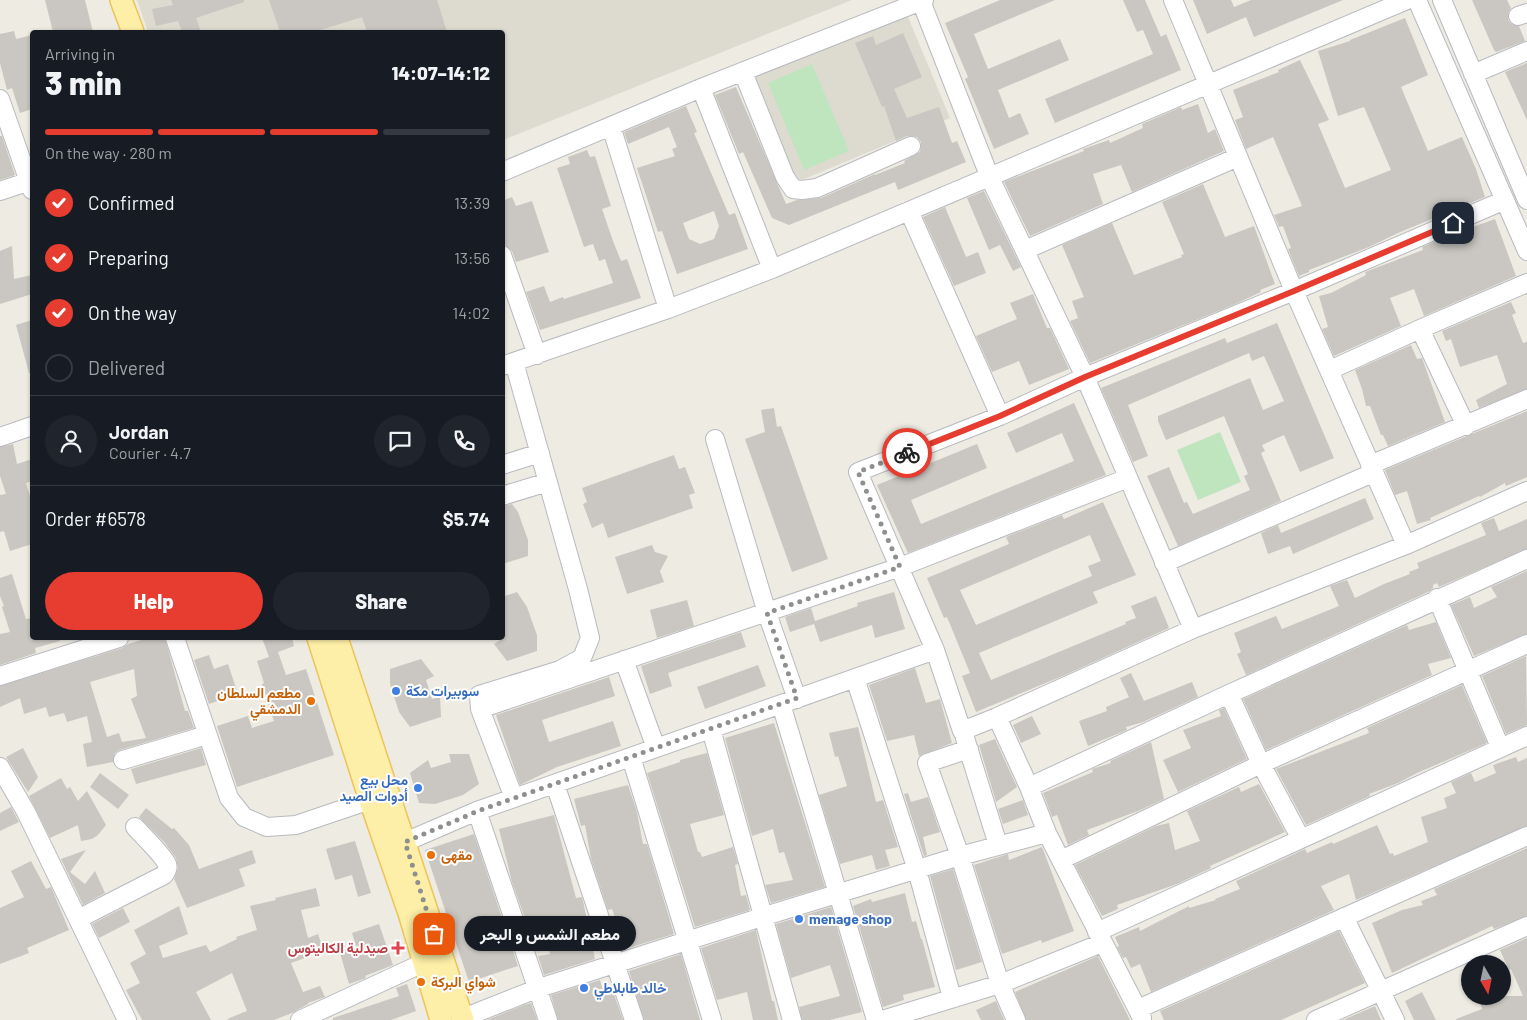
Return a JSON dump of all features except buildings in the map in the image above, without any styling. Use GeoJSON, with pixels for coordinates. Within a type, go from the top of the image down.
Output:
{"type":"FeatureCollection","features":[{"type":"Feature","properties":{"kind":"main road"},"geometry":{"type":"LineString","coordinates":[[106,0],[116,30]]}},
{"type":"Feature","properties":{"kind":"main road"},"geometry":{"type":"LineString","coordinates":[[121,0],[131,30]]}},
{"type":"Feature","properties":{"kind":"main road"},"geometry":{"type":"LineString","coordinates":[[319,640],[370,800],[409,913],[463,1019]]}},
{"type":"Feature","properties":{"kind":"main road"},"geometry":{"type":"LineString","coordinates":[[338,640],[405,842],[432,957],[441,1020]]}},
{"type":"Feature","properties":{"kind":"street"},"geometry":{"type":"LineString","coordinates":[[505,171],[702,88],[923,0],[990,178],[1085,377],[1193,629]]}},
{"type":"Feature","properties":{"kind":"street"},"geometry":{"type":"LineString","coordinates":[[1173,0],[1294,291],[1406,545]]}},
{"type":"Feature","properties":{"kind":"street"},"geometry":{"type":"LineString","coordinates":[[514,798],[480,709],[479,695],[560,670],[582,658],[590,638],[540,453],[508,364],[668,309],[772,269],[1407,0]]}},
{"type":"Feature","properties":{"kind":"street"},"geometry":{"type":"LineString","coordinates":[[1417,0],[1527,251]]}},
{"type":"Feature","properties":{"kind":"street"},"geometry":{"type":"LineString","coordinates":[[1442,0],[1527,200]]}},
{"type":"Feature","properties":{"kind":"street"},"geometry":{"type":"LineString","coordinates":[[1473,74],[1527,51]]}},
{"type":"Feature","properties":{"kind":"street"},"geometry":{"type":"LineString","coordinates":[[743,72],[785,177],[793,189],[817,188],[911,146]]}},
{"type":"Feature","properties":{"kind":"street"},"geometry":{"type":"LineString","coordinates":[[702,88],[772,269]]}},
{"type":"Feature","properties":{"kind":"street"},"geometry":{"type":"LineString","coordinates":[[0,99],[30,182]]}},
{"type":"Feature","properties":{"kind":"street"},"geometry":{"type":"LineString","coordinates":[[611,126],[668,309]]}},
{"type":"Feature","properties":{"kind":"street"},"geometry":{"type":"LineString","coordinates":[[1025,250],[1238,156]]}},
{"type":"Feature","properties":{"kind":"street"},"geometry":{"type":"LineString","coordinates":[[0,191],[30,185]]}},
{"type":"Feature","properties":{"kind":"street"},"geometry":{"type":"LineString","coordinates":[[998,845],[969,750],[935,650],[858,472],[1000,416],[1085,377],[1294,291],[1506,200]]}},
{"type":"Feature","properties":{"kind":"street"},"geometry":{"type":"LineString","coordinates":[[909,211],[1000,416]]}},
{"type":"Feature","properties":{"kind":"street"},"geometry":{"type":"LineString","coordinates":[[505,264],[536,355]]}},
{"type":"Feature","properties":{"kind":"street"},"geometry":{"type":"LineString","coordinates":[[1330,370],[1527,283]]}},
{"type":"Feature","properties":{"kind":"street"},"geometry":{"type":"LineString","coordinates":[[1420,329],[1466,426]]}},
{"type":"Feature","properties":{"kind":"street"},"geometry":{"type":"LineString","coordinates":[[1164,563],[1527,399]]}},
{"type":"Feature","properties":{"kind":"street"},"geometry":{"type":"LineString","coordinates":[[0,437],[30,427]]}},
{"type":"Feature","properties":{"kind":"street"},"geometry":{"type":"LineString","coordinates":[[715,439],[767,613],[837,894],[876,1020]]}},
{"type":"Feature","properties":{"kind":"street"},"geometry":{"type":"LineString","coordinates":[[505,464],[540,453]]}},
{"type":"Feature","properties":{"kind":"street"},"geometry":{"type":"LineString","coordinates":[[480,709],[900,567],[1128,478]]}},
{"type":"Feature","properties":{"kind":"street"},"geometry":{"type":"LineString","coordinates":[[505,495],[548,482]]}},
{"type":"Feature","properties":{"kind":"street"},"geometry":{"type":"LineString","coordinates":[[962,731],[1193,629],[1406,545],[1527,491]]}},
{"type":"Feature","properties":{"kind":"street"},"geometry":{"type":"LineString","coordinates":[[1029,787],[1437,598],[1527,559]]}},
{"type":"Feature","properties":{"kind":"street"},"geometry":{"type":"LineString","coordinates":[[1437,598],[1500,748]]}},
{"type":"Feature","properties":{"kind":"street"},"geometry":{"type":"LineString","coordinates":[[0,676],[112,640]]}},
{"type":"Feature","properties":{"kind":"street"},"geometry":{"type":"LineString","coordinates":[[176,640],[229,798],[244,817],[267,827],[296,825],[370,800]]}},
{"type":"Feature","properties":{"kind":"street"},"geometry":{"type":"LineString","coordinates":[[1061,860],[1261,764],[1527,644]]}},
{"type":"Feature","properties":{"kind":"street"},"geometry":{"type":"LineString","coordinates":[[405,842],[478,811],[935,650]]}},
{"type":"Feature","properties":{"kind":"street"},"geometry":{"type":"LineString","coordinates":[[624,660],[656,748]]}},
{"type":"Feature","properties":{"kind":"street"},"geometry":{"type":"LineString","coordinates":[[855,678],[916,870],[952,998]]}},
{"type":"Feature","properties":{"kind":"street"},"geometry":{"type":"LineString","coordinates":[[1229,694],[1261,764],[1301,839]]}},
{"type":"Feature","properties":{"kind":"street"},"geometry":{"type":"LineString","coordinates":[[997,717],[1029,787],[1047,833],[1140,1015],[1344,917],[1527,836]]}},
{"type":"Feature","properties":{"kind":"street"},"geometry":{"type":"LineString","coordinates":[[711,729],[792,1020]]}},
{"type":"Feature","properties":{"kind":"street"},"geometry":{"type":"LineString","coordinates":[[123,760],[197,738],[207,733]]}},
{"type":"Feature","properties":{"kind":"street"},"geometry":{"type":"LineString","coordinates":[[882,1020],[1000,984],[1301,839],[1527,736]]}},
{"type":"Feature","properties":{"kind":"street"},"geometry":{"type":"LineString","coordinates":[[969,750],[927,763],[960,856],[1000,984],[1016,1020]]}},
{"type":"Feature","properties":{"kind":"street"},"geometry":{"type":"LineString","coordinates":[[631,757],[712,1020]]}},
{"type":"Feature","properties":{"kind":"street"},"geometry":{"type":"LineString","coordinates":[[0,767],[26,812],[127,1020]]}},
{"type":"Feature","properties":{"kind":"street"},"geometry":{"type":"LineString","coordinates":[[555,784],[634,1020]]}},
{"type":"Feature","properties":{"kind":"street"},"geometry":{"type":"LineString","coordinates":[[478,811],[548,1020]]}},
{"type":"Feature","properties":{"kind":"street"},"geometry":{"type":"LineString","coordinates":[[78,919],[164,875],[167,865],[135,827]]}},
{"type":"Feature","properties":{"kind":"street"},"geometry":{"type":"LineString","coordinates":[[463,1019],[538,988],[960,856],[1047,833]]}},
{"type":"Feature","properties":{"kind":"street"},"geometry":{"type":"LineString","coordinates":[[1344,917],[1395,1020]]}},
{"type":"Feature","properties":{"kind":"street"},"geometry":{"type":"LineString","coordinates":[[1316,1020],[1527,926]]}},
{"type":"Feature","properties":{"kind":"street"},"geometry":{"type":"LineString","coordinates":[[300,1020],[334,1013],[432,957]]}},
{"type":"Feature","properties":{"kind":"shaded area"},"geometry":{"type":"Polygon","coordinates":[[[137,0],[852,0],[505,139],[505,30],[147,30],[137,0]]]}},
{"type":"Feature","properties":{"kind":"shaded area"},"geometry":{"type":"Polygon","coordinates":[[[905,10],[950,118],[797,182],[752,74],[905,10]]]}},
{"type":"Feature","properties":{"kind":"green space"},"geometry":{"type":"Polygon","coordinates":[[[812,64],[849,151],[804,170],[768,83],[812,64]]]}},
{"type":"Feature","properties":{"kind":"green space"},"geometry":{"type":"Polygon","coordinates":[[[1220,432],[1241,482],[1198,500],[1177,450],[1220,432]]]}},
{"type":"Feature","properties":{"kind":"way so far"},"geometry":{"type":"LineString","coordinates":[[434,934],[405,842],[478,811],[797,698],[767,613],[900,567],[858,472],[907,453]]}},
{"type":"Feature","properties":{"kind":"place","name":"سوبيرات مكة"},"geometry":{"type":"Point","coordinates":[396,691]}},
{"type":"Feature","properties":{"kind":"place","name":"مطعم السلطان الدمشقي"},"geometry":{"type":"Point","coordinates":[311,701]}},
{"type":"Feature","properties":{"kind":"place","name":"محل بيع أدوات الصيد"},"geometry":{"type":"Point","coordinates":[418,788]}},
{"type":"Feature","properties":{"kind":"place","name":"مقهى"},"geometry":{"type":"Point","coordinates":[431,855]}},
{"type":"Feature","properties":{"kind":"place","name":"menage shop"},"geometry":{"type":"Point","coordinates":[799,919]}},
{"type":"Feature","properties":{"kind":"place","name":"مطعم الشمس و البحر"},"geometry":{"type":"Point","coordinates":[434,934]}},
{"type":"Feature","properties":{"kind":"place","name":"صيدلية الكاليتوس"},"geometry":{"type":"Point","coordinates":[398,948]}},
{"type":"Feature","properties":{"kind":"place","name":"شواي البركة"},"geometry":{"type":"Point","coordinates":[421,982]}},
{"type":"Feature","properties":{"kind":"place","name":"خالد طابلاطي"},"geometry":{"type":"Point","coordinates":[584,988]}},
{"type":"Feature","properties":{"kind":"route"},"geometry":{"type":"LineString","coordinates":[[907,453],[1000,416],[1085,377],[1453,223]]}}]}
